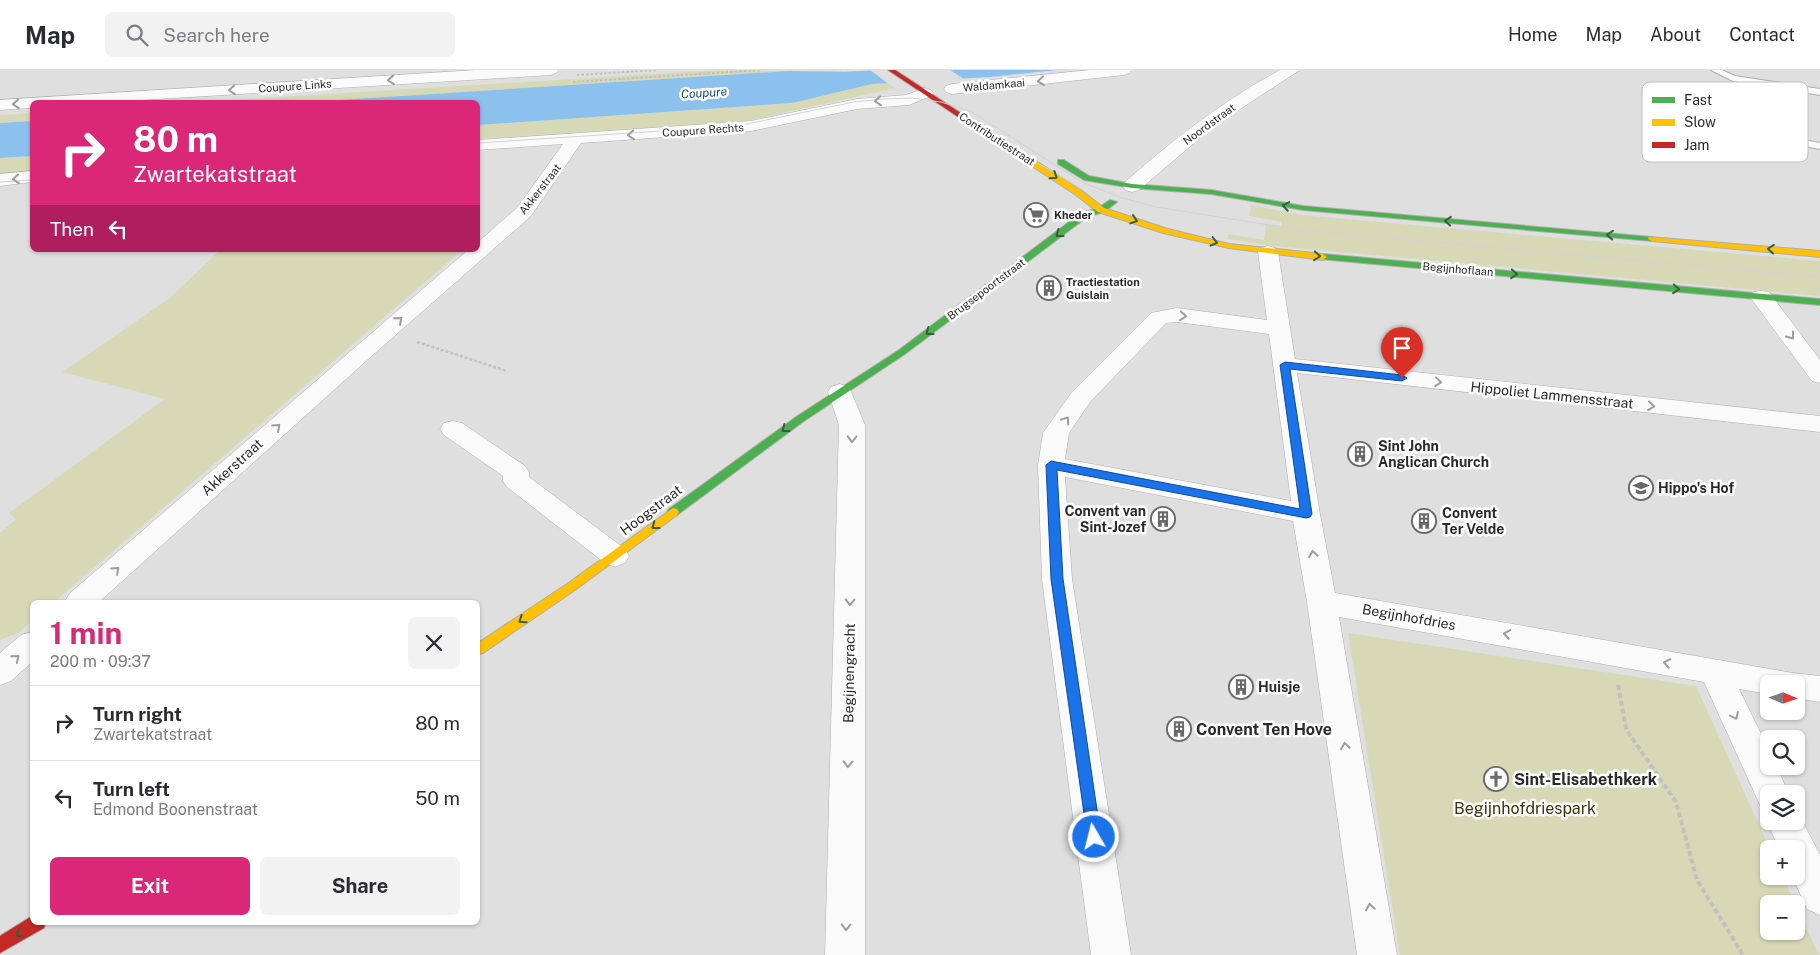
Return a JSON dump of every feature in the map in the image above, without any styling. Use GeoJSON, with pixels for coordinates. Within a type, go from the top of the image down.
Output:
{"type":"FeatureCollection","features":[{"type":"Feature","properties":{"kind":"main road","name":"Contributiestraat"},"geometry":{"type":"LineString","coordinates":[[891,70],[983,129],[1079,193],[1101,210]]}},
{"type":"Feature","properties":{"kind":"main road","name":"Contributiestraat"},"geometry":{"type":"LineString","coordinates":[[947,85],[966,98]]}},
{"type":"Feature","properties":{"kind":"main road","name":"Contributiestraat"},"geometry":{"type":"LineString","coordinates":[[1048,153],[1087,178],[1132,186]]}},
{"type":"Feature","properties":{"kind":"main road","name":"Brugsepoortstraat"},"geometry":{"type":"LineString","coordinates":[[840,392],[902,352],[1084,215],[1101,210],[1132,186]]}},
{"type":"Feature","properties":{"kind":"main road"},"geometry":{"type":"LineString","coordinates":[[1132,186],[1211,192],[1303,208],[1341,212],[1820,254]]}},
{"type":"Feature","properties":{"kind":"main road","name":"Begijnhoflaan"},"geometry":{"type":"LineString","coordinates":[[1101,210],[1166,231],[1229,246],[1268,252],[1820,302]]}},
{"type":"Feature","properties":{"kind":"main road","name":"Hoogstraat"},"geometry":{"type":"LineString","coordinates":[[480,649],[615,556],[800,419],[840,392]]}},
{"type":"Feature","properties":{"kind":"main road"},"geometry":{"type":"LineString","coordinates":[[0,945],[33,925]]}},
{"type":"Feature","properties":{"kind":"street","name":"Coupure Links"},"geometry":{"type":"LineString","coordinates":[[63,100],[335,77],[551,70]]}},
{"type":"Feature","properties":{"kind":"street","name":"Waldamkaai"},"geometry":{"type":"LineString","coordinates":[[947,85],[1066,78],[1124,70]]}},
{"type":"Feature","properties":{"kind":"street","name":"Noordstraat"},"geometry":{"type":"LineString","coordinates":[[1132,186],[1165,156],[1228,108],[1291,70]]}},
{"type":"Feature","properties":{"kind":"street","name":"Coupure Rechts"},"geometry":{"type":"LineString","coordinates":[[480,145],[751,126],[857,104],[909,100],[920,90]]}},
{"type":"Feature","properties":{"kind":"street"},"geometry":{"type":"LineString","coordinates":[[0,105],[30,103]]}},
{"type":"Feature","properties":{"kind":"street","name":"Akkerstraat"},"geometry":{"type":"LineString","coordinates":[[480,250],[524,212],[570,150],[575,138]]}},
{"type":"Feature","properties":{"kind":"street"},"geometry":{"type":"LineString","coordinates":[[0,180],[30,178]]}},
{"type":"Feature","properties":{"kind":"street","name":"Akkerstraat"},"geometry":{"type":"LineString","coordinates":[[82,600],[478,252]]}},
{"type":"Feature","properties":{"kind":"street"},"geometry":{"type":"LineString","coordinates":[[1268,252],[1306,514],[1322,602],[1377,955]]}},
{"type":"Feature","properties":{"kind":"street"},"geometry":{"type":"LineString","coordinates":[[1761,297],[1820,376]]}},
{"type":"Feature","properties":{"kind":"street"},"geometry":{"type":"LineString","coordinates":[[1111,955],[1057,579],[1051,465],[1056,433],[1081,397],[1158,318],[1177,315],[1280,329]]}},
{"type":"Feature","properties":{"kind":"street","name":"Hippoliet Lammensstraat"},"geometry":{"type":"LineString","coordinates":[[1285,365],[1820,424]]}},
{"type":"Feature","properties":{"kind":"street","name":"Begijnengracht"},"geometry":{"type":"LineString","coordinates":[[840,392],[852,425],[845,955]]}},
{"type":"Feature","properties":{"kind":"street"},"geometry":{"type":"LineString","coordinates":[[453,429],[516,472],[516,481],[615,556]]}},
{"type":"Feature","properties":{"kind":"street"},"geometry":{"type":"LineString","coordinates":[[1051,465],[1306,514]]}},
{"type":"Feature","properties":{"kind":"street","name":"Begijnhofdries"},"geometry":{"type":"LineString","coordinates":[[1322,602],[1760,680]]}},
{"type":"Feature","properties":{"kind":"street"},"geometry":{"type":"LineString","coordinates":[[0,672],[30,646]]}},
{"type":"Feature","properties":{"kind":"street"},"geometry":{"type":"LineString","coordinates":[[1715,672],[1768,785]]}},
{"type":"Feature","properties":{"kind":"street"},"geometry":{"type":"LineString","coordinates":[[1805,687],[1820,690]]}},
{"type":"Feature","properties":{"kind":"street"},"geometry":{"type":"LineString","coordinates":[[1789,830],[1820,896]]}},
{"type":"Feature","properties":{"kind":"lane"},"geometry":{"type":"LineString","coordinates":[[1716,70],[1733,78],[1758,82]]}},
{"type":"Feature","properties":{"kind":"path"},"geometry":{"type":"LineString","coordinates":[[570,76],[656,70]]}},
{"type":"Feature","properties":{"kind":"path"},"geometry":{"type":"LineString","coordinates":[[565,82],[762,70]]}},
{"type":"Feature","properties":{"kind":"path"},"geometry":{"type":"LineString","coordinates":[[385,332],[507,371]]}},
{"type":"Feature","properties":{"kind":"path"},"geometry":{"type":"LineString","coordinates":[[1612,652],[1626,729],[1676,802],[1697,880],[1744,955]]}},
{"type":"Feature","properties":{"kind":"green space"},"geometry":{"type":"Polygon","coordinates":[[[719,70],[871,71],[788,71],[339,100],[230,100],[719,70]]]}},
{"type":"Feature","properties":{"kind":"green space"},"geometry":{"type":"Polygon","coordinates":[[[887,82],[895,88],[746,121],[480,139],[480,125],[792,103],[853,87],[887,82]]]}},
{"type":"Feature","properties":{"kind":"green space"},"geometry":{"type":"Polygon","coordinates":[[[30,113],[30,121],[0,123],[0,115],[30,113]]]}},
{"type":"Feature","properties":{"kind":"green space"},"geometry":{"type":"Polygon","coordinates":[[[30,156],[30,172],[0,174],[0,158],[30,156]]]}},
{"type":"Feature","properties":{"kind":"green space"},"geometry":{"type":"Polygon","coordinates":[[[1251,205],[1302,215],[1820,261],[1820,296],[1274,246],[1228,239],[1228,234],[1264,240],[1266,224],[1281,226],[1281,222],[1249,216],[1251,205]]]}},
{"type":"Feature","properties":{"kind":"green space"},"geometry":{"type":"Polygon","coordinates":[[[218,252],[460,252],[56,600],[30,600],[30,623],[18,633],[0,640],[0,533],[16,519],[9,513],[165,399],[62,372],[170,298],[218,252]]]}},
{"type":"Feature","properties":{"kind":"green space","name":"Begijnhofdriespark"},"geometry":{"type":"Polygon","coordinates":[[[1348,633],[1696,686],[1766,840],[1760,840],[1760,885],[1787,885],[1791,895],[1760,895],[1760,940],[1805,940],[1805,925],[1819,955],[1400,955],[1348,633]]]}},
{"type":"Feature","properties":{"kind":"water","name":"Coupure"},"geometry":{"type":"Polygon","coordinates":[[[878,70],[1057,70],[990,77],[872,84],[792,103],[480,125],[480,100],[339,100],[788,71],[844,72],[878,70]]]}},
{"type":"Feature","properties":{"kind":"water"},"geometry":{"type":"Polygon","coordinates":[[[30,121],[30,156],[0,158],[0,123],[30,121]]]}},
{"type":"Feature","properties":{"kind":"pier"},"geometry":{"type":"Polygon","coordinates":[[[870,70],[950,70],[964,79],[890,85],[870,70]]]}},
{"type":"Feature","properties":{"kind":"tram line"},"geometry":{"type":"LineString","coordinates":[[480,143],[737,126],[854,102],[912,98],[941,102],[970,111],[1082,182],[1119,197],[1156,207],[1301,230],[1820,277]]}},
{"type":"Feature","properties":{"kind":"tram line"},"geometry":{"type":"LineString","coordinates":[[1038,163],[1083,190]]}},
{"type":"Feature","properties":{"kind":"tram line"},"geometry":{"type":"LineString","coordinates":[[0,182],[30,180]]}},
{"type":"Feature","properties":{"kind":"traffic: fast"},"geometry":{"type":"LineString","coordinates":[[1061,162],[1087,178],[1132,186],[1211,192],[1303,208],[1652,239]]}},
{"type":"Feature","properties":{"kind":"traffic: fast"},"geometry":{"type":"LineString","coordinates":[[673,512],[800,419],[902,352],[1084,215],[1101,210],[1113,202]]}},
{"type":"Feature","properties":{"kind":"traffic: fast"},"geometry":{"type":"LineString","coordinates":[[1323,257],[1820,302]]}},
{"type":"Feature","properties":{"kind":"traffic: slow"},"geometry":{"type":"LineString","coordinates":[[1021,155],[1079,193],[1101,210],[1166,231],[1229,246],[1323,257]]}},
{"type":"Feature","properties":{"kind":"traffic: slow"},"geometry":{"type":"LineString","coordinates":[[1652,239],[1820,254]]}},
{"type":"Feature","properties":{"kind":"traffic: slow"},"geometry":{"type":"LineString","coordinates":[[480,648],[571,587],[673,512]]}},
{"type":"Feature","properties":{"kind":"traffic: jam"},"geometry":{"type":"LineString","coordinates":[[891,70],[1021,155]]}},
{"type":"Feature","properties":{"kind":"traffic: jam"},"geometry":{"type":"LineString","coordinates":[[0,945],[33,925]]}},
{"type":"Feature","properties":{"kind":"place","name":"Kheder"},"geometry":{"type":"Point","coordinates":[1036,215]}},
{"type":"Feature","properties":{"kind":"place","name":"Tractiestation Guislain"},"geometry":{"type":"Point","coordinates":[1049,288]}},
{"type":"Feature","properties":{"kind":"place","name":"Sint John Anglican Church"},"geometry":{"type":"Point","coordinates":[1360,454]}},
{"type":"Feature","properties":{"kind":"place","name":"Hippo's Hof"},"geometry":{"type":"Point","coordinates":[1641,488]}},
{"type":"Feature","properties":{"kind":"place","name":"Convent van Sint-Jozef"},"geometry":{"type":"Point","coordinates":[1163,519]}},
{"type":"Feature","properties":{"kind":"place","name":"Convent Ter Velde"},"geometry":{"type":"Point","coordinates":[1424,521]}},
{"type":"Feature","properties":{"kind":"place","name":"Huisje"},"geometry":{"type":"Point","coordinates":[1241,687]}},
{"type":"Feature","properties":{"kind":"place","name":"Convent Ten Hove"},"geometry":{"type":"Point","coordinates":[1179,729]}},
{"type":"Feature","properties":{"kind":"place","name":"Sint-Elisabethkerk"},"geometry":{"type":"Point","coordinates":[1496,779]}},
{"type":"Feature","properties":{"kind":"route"},"geometry":{"type":"LineString","coordinates":[[1094,837],[1057,579],[1051,465],[1306,514],[1285,365],[1402,378]]}}]}
